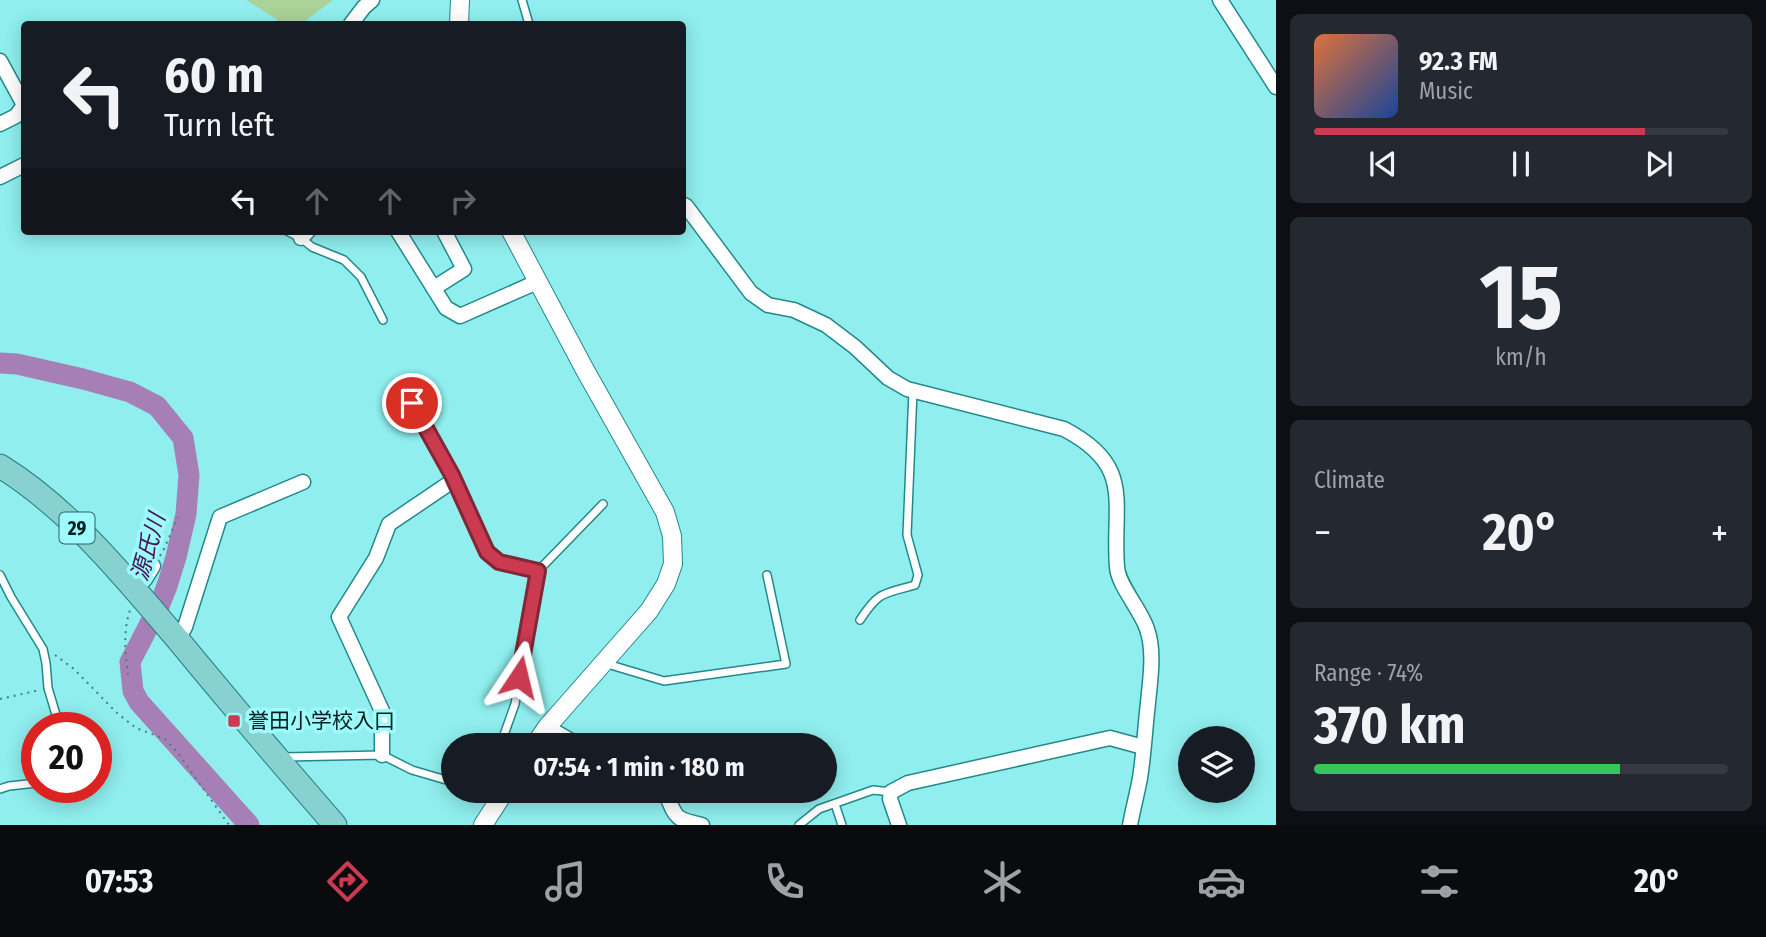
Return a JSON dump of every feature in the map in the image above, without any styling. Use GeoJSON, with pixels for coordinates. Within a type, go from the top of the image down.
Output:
{"type":"FeatureCollection","features":[{"type":"Feature","properties":{"kind":"main road","name":"29"},"geometry":{"type":"LineString","coordinates":[[0,466],[45,497],[83,534],[139,595],[335,825]]}},
{"type":"Feature","properties":{"kind":"street"},"geometry":{"type":"LineString","coordinates":[[353,21],[372,0]]}},
{"type":"Feature","properties":{"kind":"street"},"geometry":{"type":"LineString","coordinates":[[459,21],[460,0]]}},
{"type":"Feature","properties":{"kind":"street"},"geometry":{"type":"LineString","coordinates":[[1220,0],[1276,87]]}},
{"type":"Feature","properties":{"kind":"street"},"geometry":{"type":"LineString","coordinates":[[0,61],[21,100]]}},
{"type":"Feature","properties":{"kind":"street"},"geometry":{"type":"LineString","coordinates":[[0,124],[16,116],[21,109]]}},
{"type":"Feature","properties":{"kind":"street"},"geometry":{"type":"LineString","coordinates":[[0,177],[21,166]]}},
{"type":"Feature","properties":{"kind":"street"},"geometry":{"type":"LineString","coordinates":[[686,206],[751,293],[768,305],[794,310],[826,325],[855,347],[888,378],[913,391],[1064,429],[1083,439],[1101,456],[1111,472],[1116,490],[1117,570],[1147,628],[1151,647],[1150,685],[1140,779],[1129,825]]}},
{"type":"Feature","properties":{"kind":"street"},"geometry":{"type":"LineString","coordinates":[[401,235],[446,308],[460,316],[537,282]]}},
{"type":"Feature","properties":{"kind":"street"},"geometry":{"type":"LineString","coordinates":[[434,288],[464,269],[446,235]]}},
{"type":"Feature","properties":{"kind":"street"},"geometry":{"type":"LineString","coordinates":[[513,235],[584,370],[665,512],[672,536],[673,564],[666,583],[649,611],[543,733]]}},
{"type":"Feature","properties":{"kind":"street"},"geometry":{"type":"LineString","coordinates":[[382,755],[382,710],[339,617],[376,558],[389,524],[454,480]]}},
{"type":"Feature","properties":{"kind":"street"},"geometry":{"type":"LineString","coordinates":[[175,637],[185,627],[220,517],[303,482]]}},
{"type":"Feature","properties":{"kind":"street"},"geometry":{"type":"LineString","coordinates":[[139,595],[153,566]]}},
{"type":"Feature","properties":{"kind":"street"},"geometry":{"type":"LineString","coordinates":[[547,727],[557,733]]}},
{"type":"Feature","properties":{"kind":"street"},"geometry":{"type":"LineString","coordinates":[[900,825],[890,799],[891,792],[908,783],[1110,738],[1143,747]]}},
{"type":"Feature","properties":{"kind":"street"},"geometry":{"type":"LineString","coordinates":[[483,825],[497,803]]}},
{"type":"Feature","properties":{"kind":"street"},"geometry":{"type":"LineString","coordinates":[[670,803],[674,814],[682,821],[702,825]]}},
{"type":"Feature","properties":{"kind":"lane"},"geometry":{"type":"LineString","coordinates":[[522,0],[528,21]]}},
{"type":"Feature","properties":{"kind":"lane"},"geometry":{"type":"LineString","coordinates":[[301,235],[312,247],[344,260],[361,278],[383,320]]}},
{"type":"Feature","properties":{"kind":"lane"},"geometry":{"type":"LineString","coordinates":[[860,620],[872,602],[882,594],[915,585],[918,575],[907,535],[913,391]]}},
{"type":"Feature","properties":{"kind":"lane"},"geometry":{"type":"LineString","coordinates":[[412,403],[454,480],[487,552],[499,562],[538,571]]}},
{"type":"Feature","properties":{"kind":"lane"},"geometry":{"type":"LineString","coordinates":[[505,733],[515,704],[538,571],[603,504]]}},
{"type":"Feature","properties":{"kind":"lane"},"geometry":{"type":"LineString","coordinates":[[0,575],[43,649],[48,688],[55,712]]}},
{"type":"Feature","properties":{"kind":"lane"},"geometry":{"type":"LineString","coordinates":[[604,663],[664,681],[786,664],[767,575]]}},
{"type":"Feature","properties":{"kind":"lane"},"geometry":{"type":"LineString","coordinates":[[276,757],[382,755],[412,770],[441,778]]}},
{"type":"Feature","properties":{"kind":"lane"},"geometry":{"type":"LineString","coordinates":[[0,789],[21,785]]}},
{"type":"Feature","properties":{"kind":"lane"},"geometry":{"type":"LineString","coordinates":[[799,825],[819,809],[873,790],[891,792]]}},
{"type":"Feature","properties":{"kind":"lane"},"geometry":{"type":"LineString","coordinates":[[835,804],[842,825]]}},
{"type":"Feature","properties":{"kind":"path"},"geometry":{"type":"LineString","coordinates":[[153,566],[178,517]]}},
{"type":"Feature","properties":{"kind":"path"},"geometry":{"type":"LineString","coordinates":[[128,675],[125,656],[126,622],[133,599],[139,595]]}},
{"type":"Feature","properties":{"kind":"path"},"geometry":{"type":"LineString","coordinates":[[43,649],[74,669],[135,728],[165,739],[178,752],[229,825]]}},
{"type":"Feature","properties":{"kind":"path"},"geometry":{"type":"LineString","coordinates":[[0,699],[48,688]]}},
{"type":"Feature","properties":{"kind":"green space"},"geometry":{"type":"Polygon","coordinates":[[[246,0],[333,0],[305,21],[279,21],[246,0]]]}},
{"type":"Feature","properties":{"kind":"waterway","name":"源氏川"},"geometry":{"type":"LineString","coordinates":[[0,363],[17,364],[130,392],[157,406],[183,438],[189,475],[186,514],[167,586],[130,662],[133,691],[139,702],[249,825]]}},
{"type":"Feature","properties":{"kind":"place","name":"誉田小学校入口"},"geometry":{"type":"Point","coordinates":[234,721]}},
{"type":"Feature","properties":{"kind":"route"},"geometry":{"type":"LineString","coordinates":[[412,403],[452,475],[487,552],[499,562],[538,571],[519,677]]}}]}
